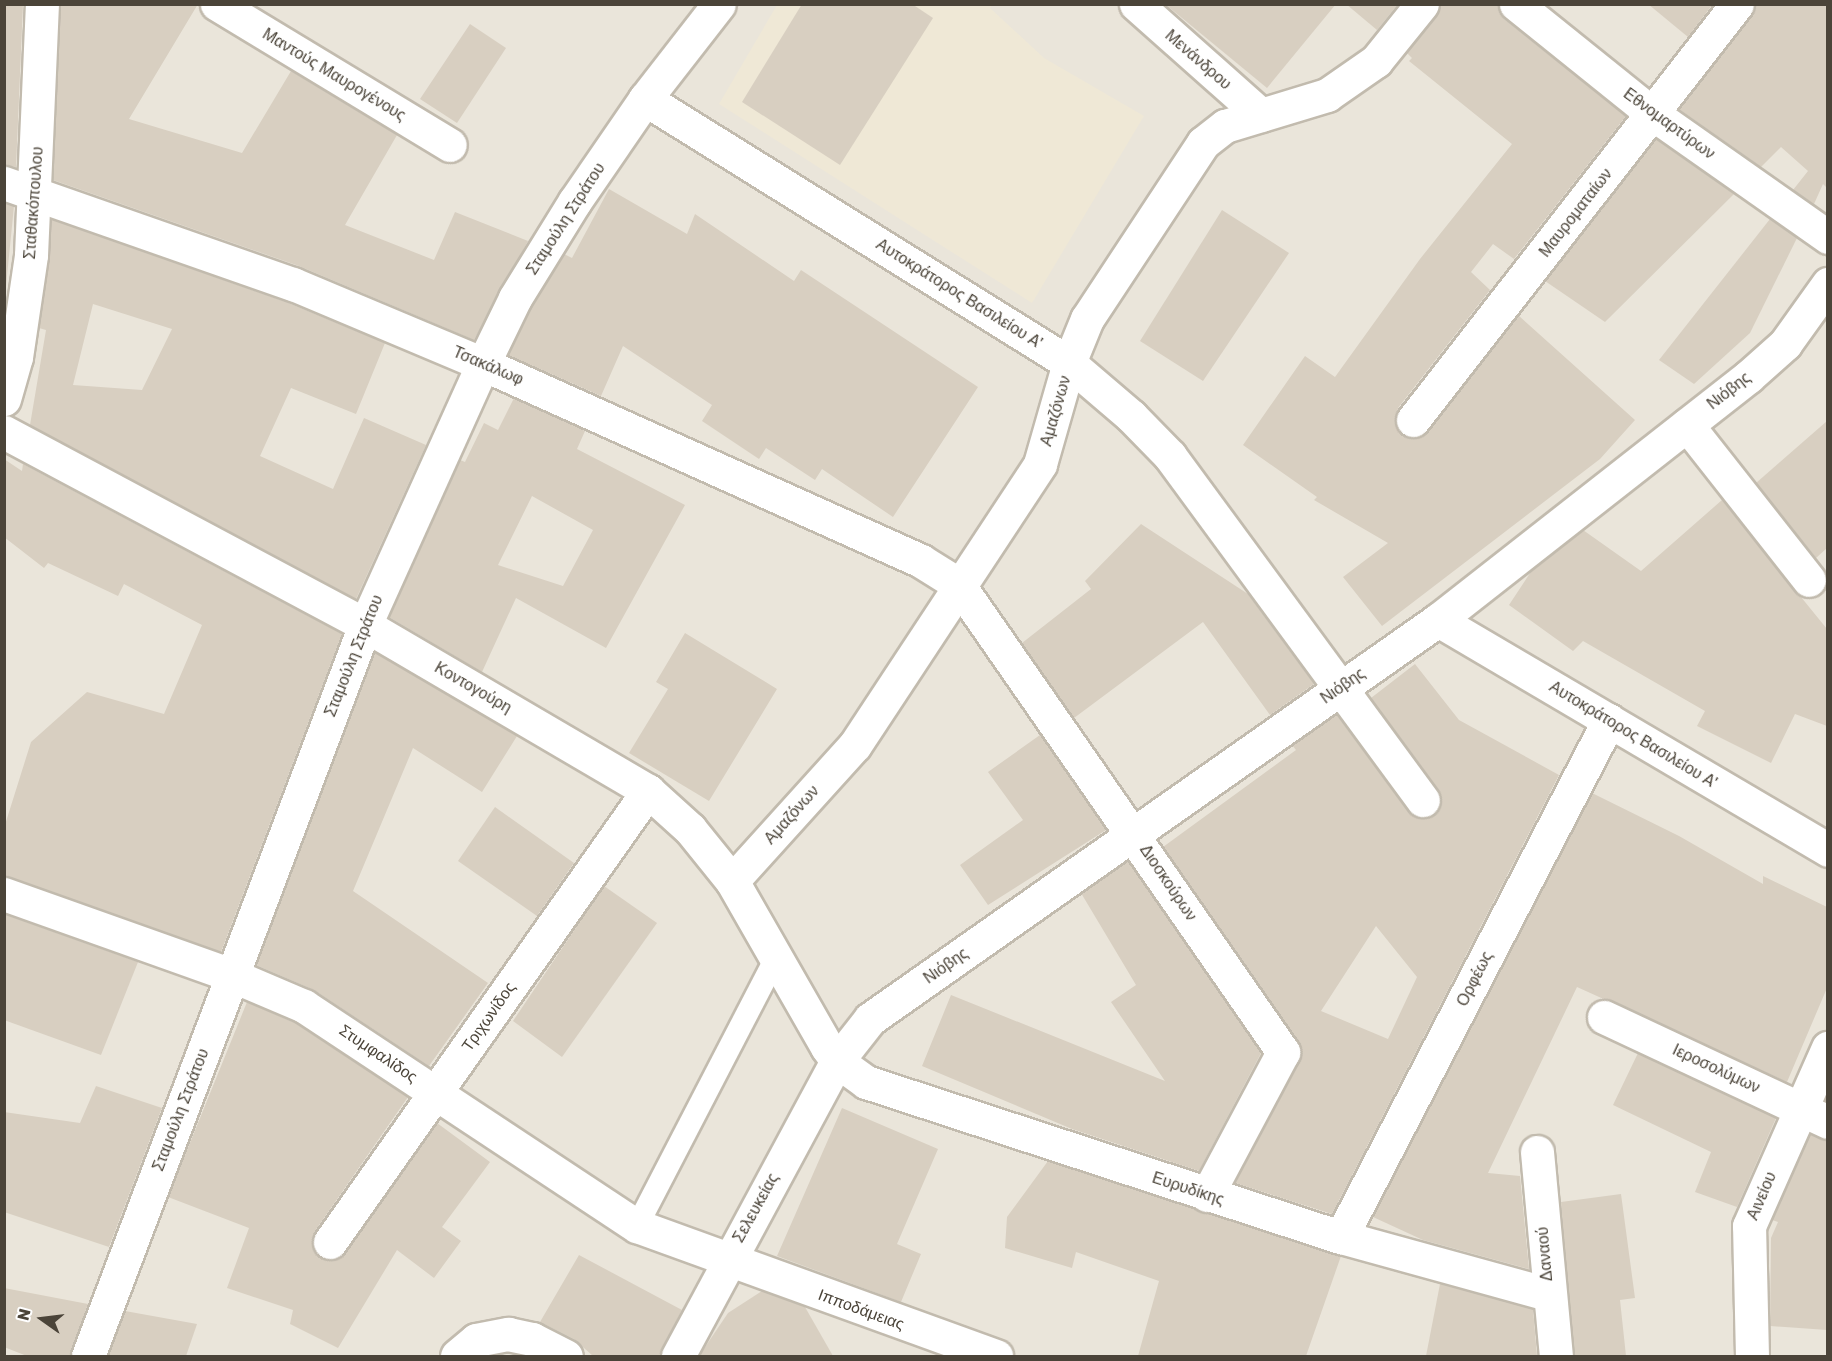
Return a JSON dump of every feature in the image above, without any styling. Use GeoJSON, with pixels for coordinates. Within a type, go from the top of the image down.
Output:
{"type":"FeatureCollection","features":[{"type":"Feature","properties":{"kind":"street","name":"Σταθακόπουλου"},"geometry":{"type":"LineString","coordinates":[[4,399],[22,326],[36,194],[42,4]]}},
{"type":"Feature","properties":{"kind":"street","name":"Μαντούς Μαυρογένους"},"geometry":{"type":"LineString","coordinates":[[217,4],[450,146]]}},
{"type":"Feature","properties":{"kind":"street","name":"Σταμούλη Στράτου"},"geometry":{"type":"LineString","coordinates":[[88,1356],[364,626],[483,364],[546,247],[645,99],[719,4]]}},
{"type":"Feature","properties":{"kind":"street","name":"Μενάνδρου"},"geometry":{"type":"LineString","coordinates":[[1136,4],[1261,115]]}},
{"type":"Feature","properties":{"kind":"street","name":"Αμαζόνων"},"geometry":{"type":"LineString","coordinates":[[732,881],[855,746],[958,584],[1040,464],[1069,363],[1088,318],[1203,143],[1225,126],[1261,115],[1290,110],[1328,95],[1376,61],[1422,4]]}},
{"type":"Feature","properties":{"kind":"street","name":"Εθνομαρτύρων"},"geometry":{"type":"LineString","coordinates":[[1516,4],[1653,114],[1827,237]]}},
{"type":"Feature","properties":{"kind":"street","name":"Μαυροματαίων"},"geometry":{"type":"LineString","coordinates":[[1413,420],[1737,4]]}},
{"type":"Feature","properties":{"kind":"street","name":"Αυτοκράτορος Βασιλείου A'"},"geometry":{"type":"LineString","coordinates":[[645,99],[1069,363],[1170,456],[1423,800]]}},
{"type":"Feature","properties":{"kind":"street","name":"Τσακάλωφ"},"geometry":{"type":"LineString","coordinates":[[4,183],[293,284],[483,364],[921,561],[958,584]]}},
{"type":"Feature","properties":{"kind":"street","name":"Νιόβης"},"geometry":{"type":"LineString","coordinates":[[837,1061],[870,1019],[1438,620],[1687,425],[1785,344],[1827,284]]}},
{"type":"Feature","properties":{"kind":"street"},"geometry":{"type":"LineString","coordinates":[[1687,425],[1809,580]]}},
{"type":"Feature","properties":{"kind":"street","name":"Κοντογούρη"},"geometry":{"type":"LineString","coordinates":[[4,432],[364,626],[648,791],[690,829],[732,881],[837,1061]]}},
{"type":"Feature","properties":{"kind":"street","name":"Διοσκούρων"},"geometry":{"type":"LineString","coordinates":[[958,584],[1134,833],[1283,1052],[1207,1195]]}},
{"type":"Feature","properties":{"kind":"street","name":"Αυτοκράτορος Βασιλείου A'"},"geometry":{"type":"LineString","coordinates":[[1438,620],[1827,850]]}},
{"type":"Feature","properties":{"kind":"street","name":"Ορφέως"},"geometry":{"type":"LineString","coordinates":[[1341,1237],[1609,720]]}},
{"type":"Feature","properties":{"kind":"street","name":"Τριχωνίδος"},"geometry":{"type":"LineString","coordinates":[[330,1242],[648,791]]}},
{"type":"Feature","properties":{"kind":"street","name":"Στυμφαλίδος"},"geometry":{"type":"LineString","coordinates":[[4,894],[231,975],[317,1013],[637,1226],[727,1262]]}},
{"type":"Feature","properties":{"kind":"street","name":"Ιεροσολύμων"},"geometry":{"type":"LineString","coordinates":[[1604,1017],[1814,1115]]}},
{"type":"Feature","properties":{"kind":"street","name":"Αινείου"},"geometry":{"type":"LineString","coordinates":[[1752,1356],[1749,1226],[1814,1115],[1827,1047]]}},
{"type":"Feature","properties":{"kind":"street","name":"Ευρυδίκης"},"geometry":{"type":"LineString","coordinates":[[837,1061],[881,1088],[1207,1195],[1341,1237],[1548,1294]]}},
{"type":"Feature","properties":{"kind":"street","name":"Σελευκείας"},"geometry":{"type":"LineString","coordinates":[[678,1356],[837,1061]]}},
{"type":"Feature","properties":{"kind":"street","name":"Δαναού"},"geometry":{"type":"LineString","coordinates":[[1537,1152],[1548,1294],[1556,1356]]}},
{"type":"Feature","properties":{"kind":"street","name":"Ιπποδάμειας"},"geometry":{"type":"LineString","coordinates":[[727,1262],[996,1356]]}},
{"type":"Feature","properties":{"kind":"street"},"geometry":{"type":"LineString","coordinates":[[457,1356],[476,1340],[492,1335],[532,1339],[566,1356]]}},
{"type":"Feature","properties":{"kind":"lane"},"geometry":{"type":"LineString","coordinates":[[637,1226],[776,957]]}},
{"type":"Feature","properties":{"kind":"shaded area"},"geometry":{"type":"Polygon","coordinates":[[[992,4],[990,8],[1044,58],[1144,116],[1032,303],[719,104],[777,5],[992,4]]]}},
{"type":"Feature","properties":{"kind":"shaded area"},"geometry":{"type":"Polygon","coordinates":[[[5,5],[1827,5],[1827,1356],[5,1356],[5,5]]]}},
{"type":"Feature","properties":{"kind":"building"},"geometry":{"type":"Polygon","coordinates":[[[4,4],[23,4],[16,167],[4,165],[4,4]]]}},
{"type":"Feature","properties":{"kind":"building"},"geometry":{"type":"Polygon","coordinates":[[[61,4],[198,4],[129,119],[242,153],[291,71],[397,135],[345,225],[434,260],[455,212],[528,241],[474,340],[299,266],[53,180],[61,4]]]}},
{"type":"Feature","properties":{"kind":"building"},"geometry":{"type":"Polygon","coordinates":[[[802,4],[912,4],[933,18],[840,165],[742,102],[802,4]]]}},
{"type":"Feature","properties":{"kind":"building"},"geometry":{"type":"Polygon","coordinates":[[[1165,4],[1336,4],[1267,88],[1165,4]]]}},
{"type":"Feature","properties":{"kind":"building"},"geometry":{"type":"Polygon","coordinates":[[[1346,4],[1398,4],[1377,30],[1346,4]]]}},
{"type":"Feature","properties":{"kind":"building"},"geometry":{"type":"Polygon","coordinates":[[[1440,4],[1498,4],[1504,19],[1626,116],[1514,259],[1493,244],[1471,272],[1490,290],[1398,408],[1396,428],[1410,438],[1427,432],[1518,315],[1635,420],[1600,459],[1382,626],[1343,577],[1388,543],[1314,500],[1317,497],[1243,445],[1305,356],[1335,377],[1420,259],[1512,144],[1409,61],[1412,58],[1407,53],[1437,16],[1440,4]]]}},
{"type":"Feature","properties":{"kind":"building"},"geometry":{"type":"Polygon","coordinates":[[[1648,4],[1713,4],[1688,37],[1648,4]]]}},
{"type":"Feature","properties":{"kind":"building"},"geometry":{"type":"Polygon","coordinates":[[[1755,4],[1827,4],[1827,188],[1823,184],[1814,204],[1793,190],[1808,171],[1781,147],[1761,167],[1679,109],[1752,16],[1755,4]]]}},
{"type":"Feature","properties":{"kind":"building"},"geometry":{"type":"Polygon","coordinates":[[[470,24],[506,48],[457,123],[420,99],[470,24]]]}},
{"type":"Feature","properties":{"kind":"building"},"geometry":{"type":"Polygon","coordinates":[[[1656,139],[1734,194],[1605,322],[1545,281],[1656,139]]]}},
{"type":"Feature","properties":{"kind":"building"},"geometry":{"type":"Polygon","coordinates":[[[609,189],[687,234],[695,214],[794,281],[801,270],[978,387],[893,517],[822,469],[815,480],[766,448],[759,459],[702,421],[712,405],[623,346],[601,396],[508,355],[531,307],[564,254],[572,258],[609,189]]]}},
{"type":"Feature","properties":{"kind":"building"},"geometry":{"type":"Polygon","coordinates":[[[4,203],[14,206],[4,306],[4,203]]]}},
{"type":"Feature","properties":{"kind":"building"},"geometry":{"type":"Polygon","coordinates":[[[1222,210],[1289,253],[1203,381],[1140,341],[1222,210]]]}},
{"type":"Feature","properties":{"kind":"building"},"geometry":{"type":"Polygon","coordinates":[[[51,219],[286,302],[385,343],[356,414],[291,388],[260,456],[333,489],[364,418],[426,445],[356,599],[30,425],[46,330],[39,328],[51,219]],[[93,304],[73,385],[142,390],[172,329],[93,304]]]}},
{"type":"Feature","properties":{"kind":"building"},"geometry":{"type":"Polygon","coordinates":[[[1770,219],[1797,238],[1750,333],[1694,384],[1659,360],[1770,219]]]}},
{"type":"Feature","properties":{"kind":"building"},"geometry":{"type":"Polygon","coordinates":[[[514,398],[585,431],[577,449],[685,505],[606,648],[516,598],[482,672],[389,617],[460,460],[465,462],[484,423],[498,430],[514,398]],[[532,496],[498,565],[563,586],[593,530],[532,496]]]}},
{"type":"Feature","properties":{"kind":"building"},"geometry":{"type":"Polygon","coordinates":[[[1827,421],[1827,548],[1816,558],[1756,483],[1827,421]]]}},
{"type":"Feature","properties":{"kind":"building"},"geometry":{"type":"Polygon","coordinates":[[[4,459],[22,471],[23,464],[342,634],[221,952],[4,876],[4,828],[31,742],[87,692],[164,714],[202,625],[124,584],[118,596],[48,563],[44,568],[4,537],[4,459]]]}},
{"type":"Feature","properties":{"kind":"building"},"geometry":{"type":"Polygon","coordinates":[[[1722,500],[1827,629],[1827,726],[1795,714],[1771,763],[1697,726],[1705,711],[1583,641],[1573,651],[1509,605],[1532,570],[1583,530],[1641,571],[1722,500]]]}},
{"type":"Feature","properties":{"kind":"building"},"geometry":{"type":"Polygon","coordinates":[[[1141,524],[1248,594],[1314,684],[1270,715],[1203,622],[1074,718],[1022,643],[1091,589],[1085,581],[1141,524]]]}},
{"type":"Feature","properties":{"kind":"building"},"geometry":{"type":"Polygon","coordinates":[[[685,633],[777,689],[709,801],[629,753],[668,689],[656,682],[685,633]]]}},
{"type":"Feature","properties":{"kind":"building"},"geometry":{"type":"Polygon","coordinates":[[[375,652],[517,736],[482,792],[413,748],[353,891],[488,983],[429,1066],[314,990],[256,965],[375,652]]]}},
{"type":"Feature","properties":{"kind":"building"},"geometry":{"type":"Polygon","coordinates":[[[1415,664],[1459,720],[1559,775],[1332,1214],[1235,1183],[1302,1050],[1163,847],[1296,750],[1292,745],[1336,714],[1408,811],[1416,817],[1434,815],[1440,807],[1438,789],[1371,698],[1415,664]],[[1376,926],[1321,1011],[1388,1039],[1417,977],[1376,926]]]}},
{"type":"Feature","properties":{"kind":"building"},"geometry":{"type":"Polygon","coordinates":[[[1040,735],[1106,830],[988,905],[960,865],[1023,820],[988,772],[1040,735]]]}},
{"type":"Feature","properties":{"kind":"building"},"geometry":{"type":"Polygon","coordinates":[[[1592,793],[1679,836],[1763,884],[1763,876],[1827,907],[1827,988],[1787,1082],[1577,987],[1488,1173],[1520,1176],[1529,1269],[1423,1240],[1373,1217],[1592,793]]]}},
{"type":"Feature","properties":{"kind":"building"},"geometry":{"type":"Polygon","coordinates":[[[495,807],[574,863],[537,916],[458,861],[495,807]]]}},
{"type":"Feature","properties":{"kind":"building"},"geometry":{"type":"Polygon","coordinates":[[[1128,861],[1261,1053],[1199,1171],[1072,1129],[922,1066],[951,995],[1165,1081],[1111,1002],[1136,985],[1081,893],[1128,861]]]}},
{"type":"Feature","properties":{"kind":"building"},"geometry":{"type":"Polygon","coordinates":[[[604,886],[657,923],[562,1057],[513,1021],[604,886]]]}},
{"type":"Feature","properties":{"kind":"building"},"geometry":{"type":"Polygon","coordinates":[[[4,914],[138,962],[101,1055],[4,1020],[4,914]]]}},
{"type":"Feature","properties":{"kind":"building"},"geometry":{"type":"Polygon","coordinates":[[[247,1002],[295,1023],[408,1097],[315,1231],[313,1249],[320,1258],[337,1259],[345,1253],[437,1123],[490,1162],[442,1227],[461,1241],[434,1278],[397,1250],[338,1348],[290,1324],[293,1310],[227,1288],[249,1228],[168,1197],[247,1002]]]}},
{"type":"Feature","properties":{"kind":"building"},"geometry":{"type":"Polygon","coordinates":[[[1638,1053],[1776,1118],[1737,1207],[1695,1192],[1711,1152],[1613,1105],[1638,1053]]]}},
{"type":"Feature","properties":{"kind":"building"},"geometry":{"type":"Polygon","coordinates":[[[96,1086],[162,1108],[109,1247],[4,1212],[4,1112],[80,1123],[96,1086]]]}},
{"type":"Feature","properties":{"kind":"building"},"geometry":{"type":"Polygon","coordinates":[[[842,1108],[938,1149],[897,1244],[921,1254],[901,1302],[777,1256],[842,1108]]]}},
{"type":"Feature","properties":{"kind":"building"},"geometry":{"type":"Polygon","coordinates":[[[1810,1134],[1827,1140],[1827,1330],[1770,1326],[1771,1238],[1778,1222],[1772,1220],[1810,1134]]]}},
{"type":"Feature","properties":{"kind":"building"},"geometry":{"type":"Polygon","coordinates":[[[1048,1161],[1341,1256],[1306,1356],[1138,1356],[1159,1281],[1076,1252],[1072,1268],[1005,1248],[1007,1217],[1048,1161]]]}},
{"type":"Feature","properties":{"kind":"building"},"geometry":{"type":"Polygon","coordinates":[[[1621,1194],[1635,1298],[1620,1300],[1626,1356],[1574,1356],[1561,1202],[1621,1194]]]}},
{"type":"Feature","properties":{"kind":"building"},"geometry":{"type":"Polygon","coordinates":[[[579,1255],[682,1310],[659,1356],[593,1356],[574,1339],[540,1322],[579,1255]]]}},
{"type":"Feature","properties":{"kind":"building"},"geometry":{"type":"Polygon","coordinates":[[[1440,1284],[1533,1309],[1537,1356],[1426,1356],[1440,1284]]]}},
{"type":"Feature","properties":{"kind":"building"},"geometry":{"type":"Polygon","coordinates":[[[4,1288],[88,1304],[70,1356],[27,1356],[4,1347],[4,1288]]]}},
{"type":"Feature","properties":{"kind":"building"},"geometry":{"type":"Polygon","coordinates":[[[762,1291],[805,1307],[833,1356],[699,1356],[728,1313],[762,1291]]]}},
{"type":"Feature","properties":{"kind":"building"},"geometry":{"type":"Polygon","coordinates":[[[125,1311],[197,1324],[186,1356],[108,1356],[125,1311]]]}}]}
